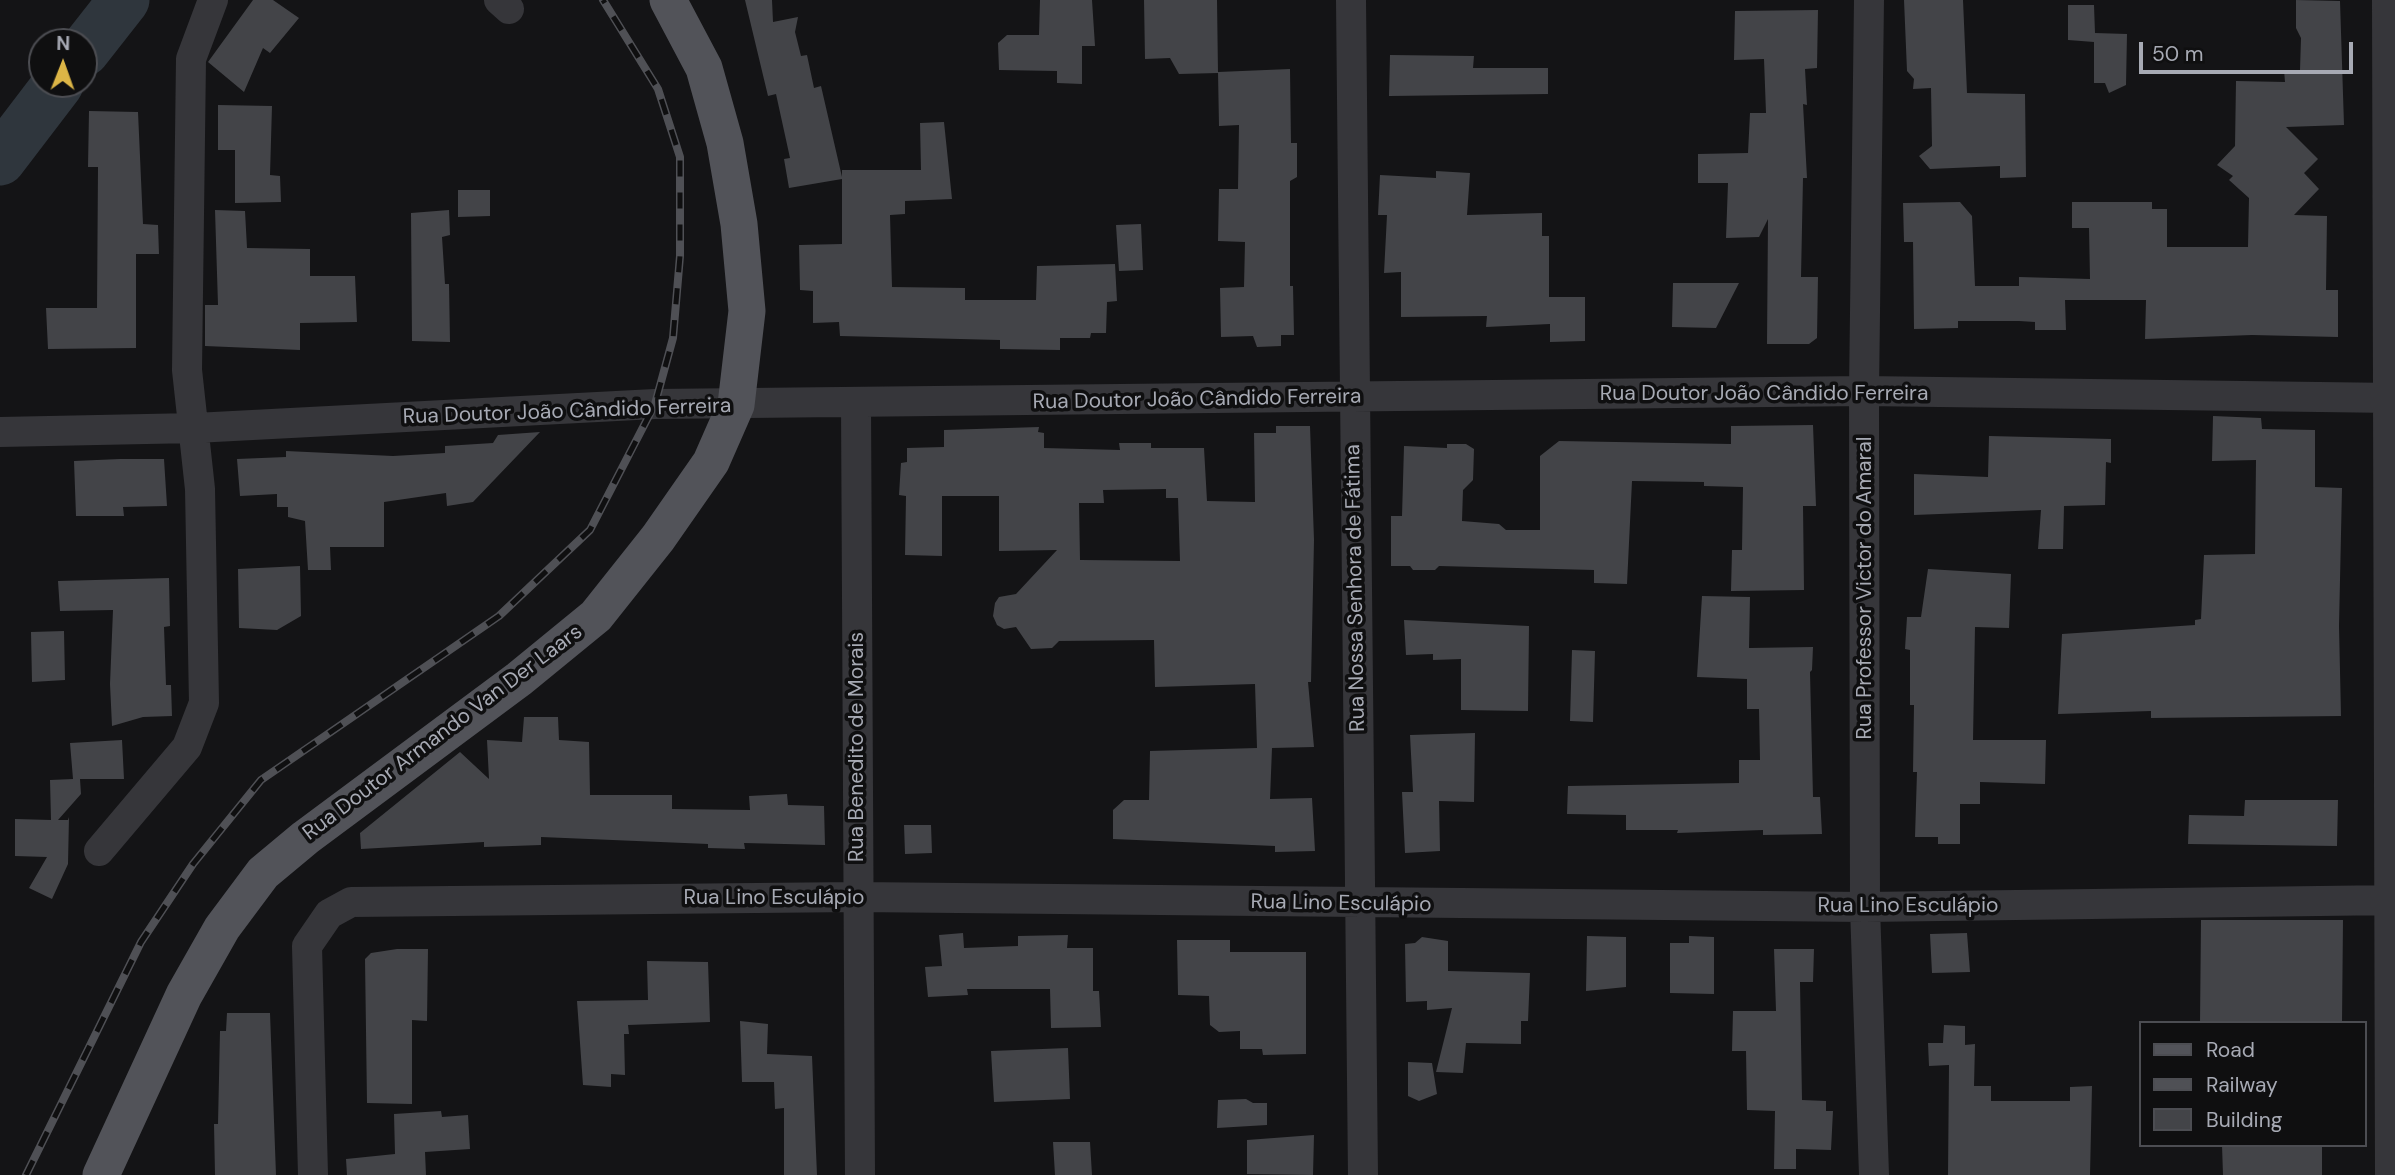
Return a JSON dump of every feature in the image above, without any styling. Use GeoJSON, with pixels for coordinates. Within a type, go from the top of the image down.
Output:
{"type":"FeatureCollection","features":[{"type":"Feature","properties":{"kind":"main road","name":"Rua Doutor Armando Van Der Laars"},"geometry":{"type":"LineString","coordinates":[[101,1175],[184,995],[222,928],[263,873],[305,838],[519,679],[596,616],[658,538],[711,462],[736,405],[747,311],[739,224],[726,142],[704,68],[668,0]]}},
{"type":"Feature","properties":{"kind":"street"},"geometry":{"type":"LineString","coordinates":[[99,851],[187,747],[204,703],[200,489],[187,370],[191,59],[213,0]]}},
{"type":"Feature","properties":{"kind":"street","name":"Rua Nossa Senhora de Fátima"},"geometry":{"type":"LineString","coordinates":[[1350,0],[1363,1175]]}},
{"type":"Feature","properties":{"kind":"street","name":"Rua Professor Victor do Amaral"},"geometry":{"type":"LineString","coordinates":[[1869,0],[1864,391],[1865,907],[1874,1175]]}},
{"type":"Feature","properties":{"kind":"street"},"geometry":{"type":"LineString","coordinates":[[2387,0],[2393,900],[2390,1175]]}},
{"type":"Feature","properties":{"kind":"street","name":"Rua Doutor João Cândido Ferreira"},"geometry":{"type":"LineString","coordinates":[[0,432],[195,428],[656,404],[856,404],[1864,391],[2391,398]]}},
{"type":"Feature","properties":{"kind":"street","name":"Rua Benedito de Morais"},"geometry":{"type":"LineString","coordinates":[[856,404],[860,1175]]}},
{"type":"Feature","properties":{"kind":"street","name":"Rua Lino Esculápio"},"geometry":{"type":"LineString","coordinates":[[313,1175],[307,946],[329,914],[351,902],[857,897],[1865,907],[2393,900]]}},
{"type":"Feature","properties":{"kind":"building"},"geometry":{"type":"Polygon","coordinates":[[[253,0],[273,0],[299,18],[270,53],[263,48],[244,92],[208,62],[253,0]]]}},
{"type":"Feature","properties":{"kind":"building"},"geometry":{"type":"Polygon","coordinates":[[[745,0],[772,0],[773,22],[798,17],[795,32],[801,56],[807,55],[814,88],[821,86],[842,177],[842,170],[921,170],[920,123],[944,122],[952,199],[905,201],[905,214],[890,215],[892,287],[965,288],[965,300],[1036,300],[1037,266],[1115,264],[1117,301],[1107,302],[1106,333],[1091,333],[1090,338],[1060,338],[1060,350],[1000,349],[1000,340],[840,336],[839,322],[813,323],[813,291],[800,290],[799,245],[842,244],[842,179],[789,188],[784,159],[790,158],[776,94],[768,96],[745,0]]]}},
{"type":"Feature","properties":{"kind":"building"},"geometry":{"type":"Polygon","coordinates":[[[1040,0],[1092,0],[1095,46],[1082,46],[1082,84],[1057,83],[1057,71],[999,70],[998,43],[1007,35],[1039,35],[1040,0]]]}},
{"type":"Feature","properties":{"kind":"building"},"geometry":{"type":"Polygon","coordinates":[[[1144,0],[1217,0],[1218,73],[1179,74],[1170,58],[1145,59],[1144,0]]]}},
{"type":"Feature","properties":{"kind":"building"},"geometry":{"type":"Polygon","coordinates":[[[1904,0],[1963,0],[1967,93],[2025,94],[2026,177],[2000,178],[2000,166],[1930,169],[1919,156],[1932,146],[1931,88],[1913,89],[1914,79],[1907,71],[1904,0]]]}},
{"type":"Feature","properties":{"kind":"building"},"geometry":{"type":"Polygon","coordinates":[[[2296,0],[2340,1],[2344,125],[2286,127],[2318,159],[2304,173],[2319,189],[2294,215],[2327,216],[2326,290],[2338,290],[2338,337],[2252,335],[2145,339],[2146,300],[2065,300],[2066,330],[2035,330],[2035,322],[2019,321],[1958,321],[1958,328],[1914,329],[1913,242],[1904,242],[1903,203],[1960,202],[1972,216],[1975,286],[2019,286],[2019,277],[2090,279],[2089,228],[2072,228],[2072,202],[2152,202],[2152,209],[2167,209],[2167,247],[2248,247],[2249,198],[2229,180],[2233,176],[2217,165],[2235,146],[2236,81],[2285,82],[2284,70],[2300,70],[2301,38],[2296,28],[2296,0]]]}},
{"type":"Feature","properties":{"kind":"building"},"geometry":{"type":"Polygon","coordinates":[[[2068,5],[2094,5],[2095,33],[2127,34],[2126,85],[2109,93],[2105,83],[2094,83],[2094,42],[2068,40],[2068,5]]]}},
{"type":"Feature","properties":{"kind":"building"},"geometry":{"type":"Polygon","coordinates":[[[1818,10],[1817,68],[1805,69],[1807,105],[1803,104],[1807,178],[1803,178],[1801,277],[1818,277],[1817,338],[1809,344],[1767,344],[1768,219],[1759,237],[1726,238],[1728,183],[1698,183],[1698,154],[1748,153],[1750,113],[1766,113],[1764,59],[1734,60],[1735,11],[1818,10]]]}},
{"type":"Feature","properties":{"kind":"building"},"geometry":{"type":"Polygon","coordinates":[[[1390,55],[1474,56],[1473,68],[1548,68],[1548,94],[1389,96],[1390,55]]]}},
{"type":"Feature","properties":{"kind":"building"},"geometry":{"type":"Polygon","coordinates":[[[1290,69],[1291,143],[1297,143],[1297,177],[1290,181],[1290,286],[1293,286],[1294,335],[1281,335],[1281,346],[1257,347],[1253,336],[1221,337],[1220,288],[1244,287],[1245,242],[1218,241],[1219,189],[1238,189],[1239,125],[1219,126],[1218,72],[1290,69]]]}},
{"type":"Feature","properties":{"kind":"building"},"geometry":{"type":"Polygon","coordinates":[[[218,105],[272,106],[270,175],[280,176],[281,202],[235,203],[235,150],[218,150],[218,105]]]}},
{"type":"Feature","properties":{"kind":"building"},"geometry":{"type":"Polygon","coordinates":[[[89,111],[138,112],[143,224],[158,225],[159,254],[136,254],[136,348],[48,349],[46,308],[97,308],[98,167],[88,167],[89,111]]]}},
{"type":"Feature","properties":{"kind":"building"},"geometry":{"type":"Polygon","coordinates":[[[1436,171],[1470,173],[1467,215],[1542,213],[1542,236],[1549,236],[1549,297],[1585,297],[1585,341],[1550,342],[1550,324],[1486,327],[1487,316],[1401,317],[1401,272],[1384,273],[1387,215],[1378,215],[1380,175],[1436,178],[1436,171]]]}},
{"type":"Feature","properties":{"kind":"building"},"geometry":{"type":"Polygon","coordinates":[[[458,190],[490,190],[490,216],[458,217],[458,190]]]}},
{"type":"Feature","properties":{"kind":"building"},"geometry":{"type":"Polygon","coordinates":[[[215,210],[245,211],[247,248],[310,249],[310,276],[355,276],[357,322],[300,323],[300,350],[205,346],[205,305],[218,305],[215,210]]]}},
{"type":"Feature","properties":{"kind":"building"},"geometry":{"type":"Polygon","coordinates":[[[449,210],[450,235],[442,237],[445,284],[449,284],[450,342],[412,341],[411,213],[449,210]]]}},
{"type":"Feature","properties":{"kind":"building"},"geometry":{"type":"Polygon","coordinates":[[[1141,224],[1143,270],[1119,271],[1116,225],[1141,224]]]}},
{"type":"Feature","properties":{"kind":"building"},"geometry":{"type":"Polygon","coordinates":[[[1673,283],[1739,283],[1716,328],[1672,327],[1673,283]]]}},
{"type":"Feature","properties":{"kind":"building"},"geometry":{"type":"Polygon","coordinates":[[[2213,416],[2261,418],[2262,429],[2315,430],[2315,487],[2342,488],[2339,626],[2341,716],[2151,718],[2151,711],[2058,714],[2062,634],[2195,625],[2195,620],[2201,619],[2204,555],[2255,554],[2256,460],[2212,461],[2213,416]]]}},
{"type":"Feature","properties":{"kind":"building"},"geometry":{"type":"Polygon","coordinates":[[[1813,425],[1816,506],[1803,506],[1804,590],[1731,591],[1732,550],[1742,550],[1743,487],[1704,486],[1704,482],[1632,481],[1627,584],[1594,583],[1594,570],[1439,566],[1435,570],[1413,570],[1410,566],[1391,566],[1391,516],[1402,516],[1404,446],[1447,448],[1447,444],[1466,444],[1474,449],[1473,480],[1463,490],[1462,521],[1499,524],[1506,530],[1540,530],[1540,456],[1559,441],[1731,444],[1731,426],[1813,425]]]}},
{"type":"Feature","properties":{"kind":"building"},"geometry":{"type":"Polygon","coordinates":[[[1276,426],[1310,426],[1314,540],[1311,682],[1308,682],[1314,747],[1272,748],[1270,799],[1312,798],[1315,851],[1275,852],[1275,846],[1113,839],[1113,810],[1124,800],[1149,800],[1150,751],[1257,748],[1255,684],[1155,687],[1154,640],[1059,641],[1052,648],[1031,649],[1016,627],[1004,629],[997,625],[993,616],[995,603],[999,597],[1016,594],[1057,550],[999,551],[999,496],[942,496],[942,556],[905,555],[906,496],[899,495],[901,463],[907,462],[907,448],[944,447],[944,430],[1039,427],[1038,432],[1044,433],[1044,448],[1120,450],[1119,443],[1151,443],[1151,448],[1204,448],[1207,501],[1255,502],[1254,433],[1276,433],[1276,426]],[[1166,489],[1103,490],[1104,503],[1079,503],[1080,560],[1180,561],[1178,498],[1166,498],[1166,489]]]}},
{"type":"Feature","properties":{"kind":"building"},"geometry":{"type":"Polygon","coordinates":[[[540,432],[473,502],[447,506],[446,493],[384,502],[384,547],[330,547],[331,570],[308,570],[305,521],[288,517],[288,507],[277,507],[277,494],[240,496],[237,459],[286,457],[286,451],[393,456],[445,453],[445,446],[493,443],[498,435],[540,432]]]}},
{"type":"Feature","properties":{"kind":"building"},"geometry":{"type":"Polygon","coordinates":[[[1989,436],[2111,439],[2111,463],[2106,462],[2105,505],[2064,506],[2063,549],[2038,549],[2041,510],[1914,515],[1914,474],[1988,477],[1989,436]]]}},
{"type":"Feature","properties":{"kind":"building"},"geometry":{"type":"Polygon","coordinates":[[[164,459],[167,506],[123,507],[124,516],[76,516],[74,461],[164,459]]]}},
{"type":"Feature","properties":{"kind":"building"},"geometry":{"type":"Polygon","coordinates":[[[300,566],[301,616],[277,630],[239,628],[238,569],[300,566]]]}},
{"type":"Feature","properties":{"kind":"building"},"geometry":{"type":"Polygon","coordinates":[[[1928,569],[2011,574],[2009,628],[1975,627],[1973,740],[2046,740],[2045,784],[1980,782],[1980,804],[1960,804],[1960,844],[1938,844],[1938,837],[1915,837],[1917,772],[1913,772],[1914,705],[1910,705],[1910,650],[1905,649],[1907,617],[1921,617],[1928,569]]]}},
{"type":"Feature","properties":{"kind":"building"},"geometry":{"type":"Polygon","coordinates":[[[169,578],[170,626],[164,627],[166,685],[171,685],[172,716],[143,717],[112,726],[110,684],[113,610],[60,611],[58,581],[169,578]]]}},
{"type":"Feature","properties":{"kind":"building"},"geometry":{"type":"Polygon","coordinates":[[[1702,596],[1750,597],[1749,648],[1813,647],[1810,672],[1813,797],[1820,797],[1822,834],[1763,835],[1763,830],[1677,833],[1678,830],[1626,830],[1626,815],[1567,814],[1568,786],[1739,783],[1739,760],[1760,760],[1759,709],[1747,709],[1747,679],[1697,677],[1702,596]]]}},
{"type":"Feature","properties":{"kind":"building"},"geometry":{"type":"Polygon","coordinates":[[[1404,620],[1529,626],[1528,711],[1461,710],[1461,659],[1433,660],[1433,654],[1406,655],[1404,620]]]}},
{"type":"Feature","properties":{"kind":"building"},"geometry":{"type":"Polygon","coordinates":[[[64,631],[65,680],[32,682],[31,632],[64,631]]]}},
{"type":"Feature","properties":{"kind":"building"},"geometry":{"type":"Polygon","coordinates":[[[1572,650],[1595,651],[1593,722],[1570,721],[1572,650]]]}},
{"type":"Feature","properties":{"kind":"building"},"geometry":{"type":"Polygon","coordinates":[[[524,717],[558,717],[559,740],[589,742],[590,795],[672,795],[672,809],[750,810],[749,796],[787,794],[788,805],[824,806],[825,845],[744,843],[745,849],[708,848],[708,844],[541,837],[541,845],[484,847],[484,842],[361,849],[360,833],[460,752],[489,779],[487,740],[522,742],[524,717]]]}},
{"type":"Feature","properties":{"kind":"building"},"geometry":{"type":"Polygon","coordinates":[[[1475,733],[1474,802],[1439,801],[1440,851],[1405,853],[1402,792],[1413,792],[1410,735],[1475,733]]]}},
{"type":"Feature","properties":{"kind":"building"},"geometry":{"type":"Polygon","coordinates":[[[122,740],[124,779],[80,779],[81,794],[58,820],[68,820],[69,817],[68,864],[52,899],[29,888],[47,857],[15,856],[15,819],[51,820],[50,780],[73,779],[70,743],[122,740]]]}},
{"type":"Feature","properties":{"kind":"building"},"geometry":{"type":"Polygon","coordinates":[[[2245,800],[2338,800],[2337,846],[2188,844],[2189,815],[2244,816],[2245,800]]]}},
{"type":"Feature","properties":{"kind":"building"},"geometry":{"type":"Polygon","coordinates":[[[904,825],[931,825],[932,853],[905,854],[904,825]]]}},
{"type":"Feature","properties":{"kind":"building"},"geometry":{"type":"Polygon","coordinates":[[[2201,920],[2343,920],[2342,1021],[2200,1021],[2201,920]]]}},
{"type":"Feature","properties":{"kind":"building"},"geometry":{"type":"Polygon","coordinates":[[[963,933],[964,948],[1018,946],[1018,936],[1068,935],[1067,948],[1093,948],[1093,991],[1099,991],[1101,1027],[1051,1028],[1050,989],[967,989],[968,995],[928,997],[925,967],[942,966],[939,935],[963,933]]]}},
{"type":"Feature","properties":{"kind":"building"},"geometry":{"type":"Polygon","coordinates":[[[1967,933],[1970,972],[1932,973],[1930,934],[1967,933]]]}},
{"type":"Feature","properties":{"kind":"building"},"geometry":{"type":"Polygon","coordinates":[[[1587,936],[1626,937],[1626,987],[1586,991],[1587,936]]]}},
{"type":"Feature","properties":{"kind":"building"},"geometry":{"type":"Polygon","coordinates":[[[1689,936],[1714,937],[1714,994],[1670,993],[1670,943],[1689,943],[1689,936]]]}},
{"type":"Feature","properties":{"kind":"building"},"geometry":{"type":"Polygon","coordinates":[[[1422,937],[1448,941],[1448,971],[1530,973],[1528,1021],[1521,1021],[1521,1044],[1466,1043],[1463,1073],[1436,1072],[1452,1008],[1427,1010],[1427,1001],[1406,1002],[1405,944],[1415,943],[1422,937]]]}},
{"type":"Feature","properties":{"kind":"building"},"geometry":{"type":"Polygon","coordinates":[[[1177,940],[1230,940],[1230,952],[1306,952],[1306,1054],[1263,1055],[1262,1049],[1240,1049],[1240,1031],[1219,1032],[1210,1025],[1209,996],[1178,995],[1177,940]]]}},
{"type":"Feature","properties":{"kind":"building"},"geometry":{"type":"Polygon","coordinates":[[[397,949],[428,949],[427,1021],[412,1020],[412,1104],[367,1103],[365,959],[371,953],[397,949]]]}},
{"type":"Feature","properties":{"kind":"building"},"geometry":{"type":"Polygon","coordinates":[[[1774,949],[1814,949],[1813,982],[1800,982],[1802,1100],[1826,1101],[1826,1111],[1833,1111],[1831,1150],[1796,1149],[1796,1169],[1774,1169],[1775,1111],[1747,1110],[1746,1051],[1732,1051],[1733,1011],[1776,1011],[1774,949]]]}},
{"type":"Feature","properties":{"kind":"building"},"geometry":{"type":"Polygon","coordinates":[[[647,961],[708,962],[710,1022],[628,1025],[629,1034],[624,1034],[625,1075],[611,1074],[611,1087],[583,1085],[577,1001],[648,1000],[647,961]]]}},
{"type":"Feature","properties":{"kind":"building"},"geometry":{"type":"Polygon","coordinates":[[[227,1013],[270,1013],[276,1175],[215,1175],[214,1124],[218,1124],[220,1031],[226,1031],[227,1013]]]}},
{"type":"Feature","properties":{"kind":"building"},"geometry":{"type":"Polygon","coordinates":[[[740,1021],[768,1024],[767,1054],[812,1056],[817,1175],[784,1175],[784,1108],[775,1109],[774,1082],[742,1082],[740,1021]]]}},
{"type":"Feature","properties":{"kind":"building"},"geometry":{"type":"Polygon","coordinates":[[[1944,1025],[1965,1026],[1965,1045],[1975,1044],[1974,1086],[1991,1086],[1991,1101],[2070,1101],[2070,1087],[2092,1086],[2090,1175],[1948,1175],[1949,1065],[1929,1066],[1928,1043],[1943,1043],[1944,1025]]]}},
{"type":"Feature","properties":{"kind":"building"},"geometry":{"type":"Polygon","coordinates":[[[1068,1048],[1070,1099],[994,1102],[991,1051],[1068,1048]]]}},
{"type":"Feature","properties":{"kind":"building"},"geometry":{"type":"Polygon","coordinates":[[[1408,1062],[1432,1063],[1437,1094],[1419,1101],[1408,1096],[1408,1062]]]}},
{"type":"Feature","properties":{"kind":"building"},"geometry":{"type":"Polygon","coordinates":[[[1246,1099],[1253,1103],[1267,1103],[1267,1125],[1217,1128],[1218,1100],[1246,1099]]]}},
{"type":"Feature","properties":{"kind":"building"},"geometry":{"type":"Polygon","coordinates":[[[441,1111],[442,1117],[468,1115],[470,1149],[425,1152],[426,1175],[347,1175],[346,1159],[395,1154],[394,1114],[441,1111]]]}},
{"type":"Feature","properties":{"kind":"building"},"geometry":{"type":"Polygon","coordinates":[[[1314,1135],[1313,1175],[1247,1174],[1247,1140],[1314,1135]]]}},
{"type":"Feature","properties":{"kind":"building"},"geometry":{"type":"Polygon","coordinates":[[[1053,1142],[1090,1142],[1092,1175],[1055,1175],[1053,1142]]]}},
{"type":"Feature","properties":{"kind":"building"},"geometry":{"type":"Polygon","coordinates":[[[2222,1147],[2322,1147],[2322,1175],[2223,1175],[2222,1147]]]}},
{"type":"Feature","properties":{"kind":"waterway"},"geometry":{"type":"LineString","coordinates":[[98,33],[124,0]]}},
{"type":"Feature","properties":{"kind":"waterway"},"geometry":{"type":"LineString","coordinates":[[0,160],[47,98]]}},
{"type":"Feature","properties":{"kind":"railway"},"geometry":{"type":"LineString","coordinates":[[26,1175],[141,942],[193,864],[261,780],[499,616],[590,530],[655,404],[673,338],[680,256],[680,157],[658,89],[603,0]]}}]}
